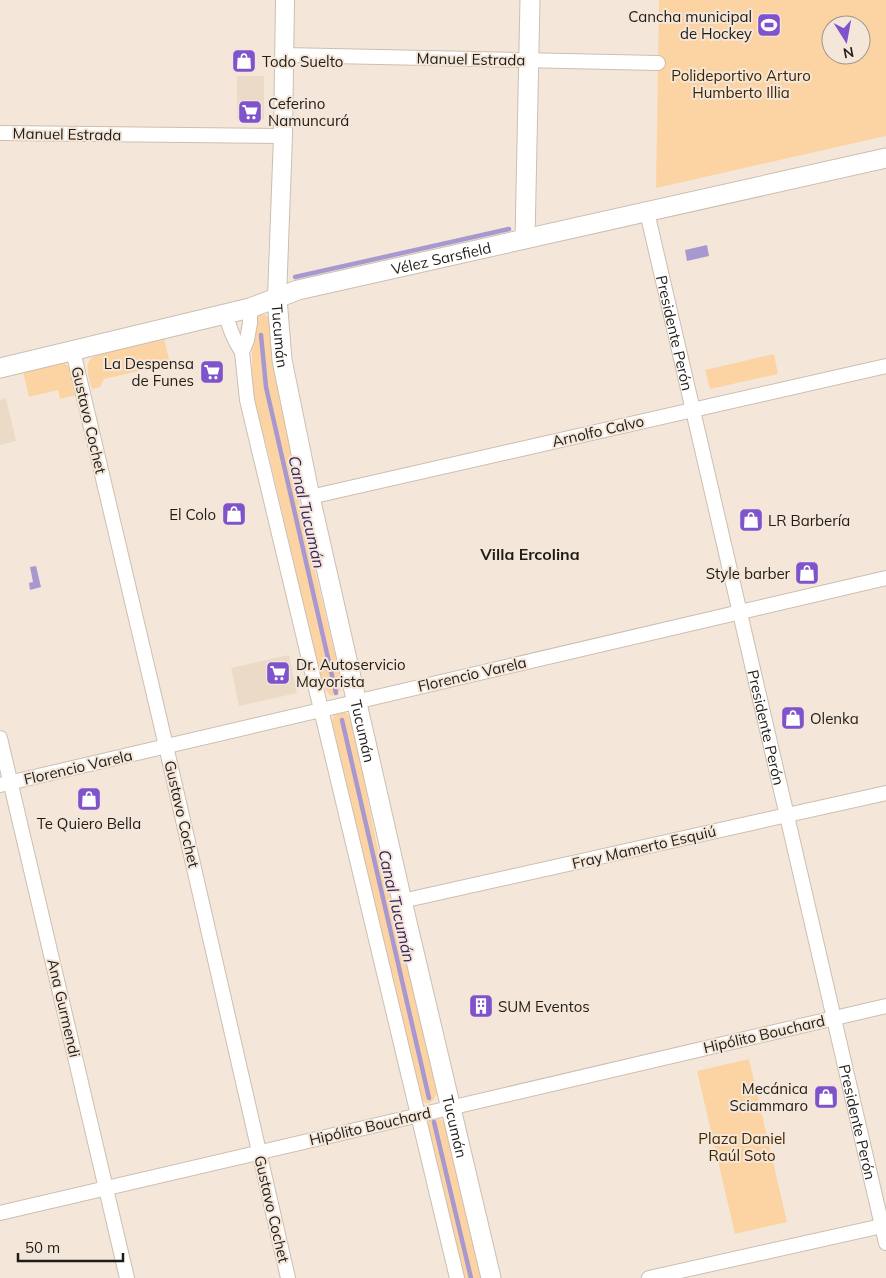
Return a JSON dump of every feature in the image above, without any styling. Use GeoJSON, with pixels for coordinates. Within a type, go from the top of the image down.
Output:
{"type":"FeatureCollection","features":[{"type":"Feature","properties":{"kind":"main road"},"geometry":{"type":"LineString","coordinates":[[525,239],[530,0]]}},
{"type":"Feature","properties":{"kind":"main road","name":"Vélez Sarsfield"},"geometry":{"type":"LineString","coordinates":[[0,368],[250,308],[298,290],[886,158]]}},
{"type":"Feature","properties":{"kind":"main road","name":"Tucumán"},"geometry":{"type":"LineString","coordinates":[[277,298],[282,360],[310,497],[402,901],[491,1278]]}},
{"type":"Feature","properties":{"kind":"street","name":"Tucumán"},"geometry":{"type":"LineString","coordinates":[[277,298],[283,136],[285,0]]}},
{"type":"Feature","properties":{"kind":"street","name":"Manuel Estrada"},"geometry":{"type":"LineString","coordinates":[[284,55],[658,63]]}},
{"type":"Feature","properties":{"kind":"street","name":"Manuel Estrada"},"geometry":{"type":"LineString","coordinates":[[0,133],[283,136]]}},
{"type":"Feature","properties":{"kind":"street","name":"Presidente Perón"},"geometry":{"type":"LineString","coordinates":[[647,212],[884,1226],[886,1243]]}},
{"type":"Feature","properties":{"kind":"street","name":"Tucumán"},"geometry":{"type":"LineString","coordinates":[[242,352],[247,340],[250,308]]}},
{"type":"Feature","properties":{"kind":"street","name":"Tucumán"},"geometry":{"type":"LineString","coordinates":[[226,314],[229,328],[242,352],[247,400],[458,1278]]}},
{"type":"Feature","properties":{"kind":"street","name":"Gustavo Cochet"},"geometry":{"type":"LineString","coordinates":[[72,350],[166,746],[288,1278]]}},
{"type":"Feature","properties":{"kind":"street","name":"Arnolfo Calvo"},"geometry":{"type":"LineString","coordinates":[[310,497],[886,366]]}},
{"type":"Feature","properties":{"kind":"street","name":"Florencio Varela"},"geometry":{"type":"LineString","coordinates":[[5,784],[886,578]]}},
{"type":"Feature","properties":{"kind":"street","name":"Ana Gurmendi"},"geometry":{"type":"LineString","coordinates":[[0,738],[5,784],[127,1278]]}},
{"type":"Feature","properties":{"kind":"street","name":"Fray Mamerto Esquiú"},"geometry":{"type":"LineString","coordinates":[[402,901],[886,793]]}},
{"type":"Feature","properties":{"kind":"street","name":"Hipólito Bouchard"},"geometry":{"type":"LineString","coordinates":[[0,1213],[886,1006]]}},
{"type":"Feature","properties":{"kind":"street"},"geometry":{"type":"LineString","coordinates":[[649,1278],[884,1226]]}},
{"type":"Feature","properties":{"kind":"shaded area"},"geometry":{"type":"Polygon","coordinates":[[[237,76],[264,76],[264,119],[237,119],[237,76]]]}},
{"type":"Feature","properties":{"kind":"shaded area"},"geometry":{"type":"Polygon","coordinates":[[[707,245],[709,256],[687,261],[685,250],[707,245]]]}},
{"type":"Feature","properties":{"kind":"shaded area"},"geometry":{"type":"Polygon","coordinates":[[[6,398],[16,441],[0,445],[0,400],[6,398]]]}},
{"type":"Feature","properties":{"kind":"shaded area"},"geometry":{"type":"Polygon","coordinates":[[[36,566],[41,587],[30,590],[29,583],[33,582],[30,567],[36,566]]]}},
{"type":"Feature","properties":{"kind":"shaded area"},"geometry":{"type":"Polygon","coordinates":[[[289,655],[297,693],[239,706],[231,668],[289,655]]]}},
{"type":"Feature","properties":{"kind":"green space","name":"Polideportivo Arturo Humberto Illia"},"geometry":{"type":"Polygon","coordinates":[[[659,0],[886,0],[886,136],[656,188],[659,0]]]}},
{"type":"Feature","properties":{"kind":"green space"},"geometry":{"type":"Polygon","coordinates":[[[258,315],[269,317],[271,324],[292,449],[291,460],[301,512],[342,684],[340,691],[335,696],[330,695],[321,680],[268,451],[254,404],[252,392],[252,331],[254,318],[258,315]]]}},
{"type":"Feature","properties":{"kind":"green space"},"geometry":{"type":"Polygon","coordinates":[[[164,338],[170,364],[104,379],[100,387],[92,389],[88,368],[89,361],[93,357],[111,350],[164,338]]]}},
{"type":"Feature","properties":{"kind":"green space"},"geometry":{"type":"Polygon","coordinates":[[[774,354],[778,374],[710,389],[705,370],[774,354]]]}},
{"type":"Feature","properties":{"kind":"green space"},"geometry":{"type":"Polygon","coordinates":[[[65,363],[70,368],[76,395],[60,399],[58,390],[29,397],[23,372],[65,363]]]}},
{"type":"Feature","properties":{"kind":"green space"},"geometry":{"type":"Polygon","coordinates":[[[337,711],[347,714],[354,730],[377,846],[393,896],[437,1091],[433,1101],[430,1103],[425,1103],[420,1097],[332,722],[337,711]]]}},
{"type":"Feature","properties":{"kind":"green space","name":"Plaza Daniel Raúl Soto"},"geometry":{"type":"Polygon","coordinates":[[[749,1059],[787,1222],[735,1234],[697,1071],[749,1059]]]}},
{"type":"Feature","properties":{"kind":"green space"},"geometry":{"type":"Polygon","coordinates":[[[437,1118],[442,1120],[447,1130],[483,1278],[463,1278],[427,1126],[429,1121],[437,1118]]]}},
{"type":"Feature","properties":{"kind":"waterway"},"geometry":{"type":"LineString","coordinates":[[295,277],[509,229]]}},
{"type":"Feature","properties":{"kind":"waterway","name":"Canal Tucumán"},"geometry":{"type":"LineString","coordinates":[[261,335],[266,387],[336,693]]}},
{"type":"Feature","properties":{"kind":"waterway","name":"Canal Tucumán"},"geometry":{"type":"LineString","coordinates":[[342,720],[429,1098]]}},
{"type":"Feature","properties":{"kind":"waterway","name":"Canal Tucumán"},"geometry":{"type":"LineString","coordinates":[[434,1122],[471,1278]]}},
{"type":"Feature","properties":{"kind":"place","name":"Cancha municipal de Hockey"},"geometry":{"type":"Point","coordinates":[769,25]}},
{"type":"Feature","properties":{"kind":"place","name":"Todo Suelto"},"geometry":{"type":"Point","coordinates":[244,61]}},
{"type":"Feature","properties":{"kind":"place","name":"Ceferino Namuncurá"},"geometry":{"type":"Point","coordinates":[250,112]}},
{"type":"Feature","properties":{"kind":"place","name":"La Despensa de Funes"},"geometry":{"type":"Point","coordinates":[212,372]}},
{"type":"Feature","properties":{"kind":"place","name":"El Colo"},"geometry":{"type":"Point","coordinates":[234,514]}},
{"type":"Feature","properties":{"kind":"place","name":"LR Barbería"},"geometry":{"type":"Point","coordinates":[751,520]}},
{"type":"Feature","properties":{"kind":"place","name":"Style barber"},"geometry":{"type":"Point","coordinates":[807,573]}},
{"type":"Feature","properties":{"kind":"place","name":"Dr. Autoservicio Mayorista"},"geometry":{"type":"Point","coordinates":[278,673]}},
{"type":"Feature","properties":{"kind":"place","name":"Olenka"},"geometry":{"type":"Point","coordinates":[793,718]}},
{"type":"Feature","properties":{"kind":"place","name":"Te Quiero Bella"},"geometry":{"type":"Point","coordinates":[89,799]}},
{"type":"Feature","properties":{"kind":"place","name":"SUM Eventos"},"geometry":{"type":"Point","coordinates":[481,1006]}},
{"type":"Feature","properties":{"kind":"place","name":"Mecánica Sciammaro"},"geometry":{"type":"Point","coordinates":[826,1097]}},
{"type":"Feature","properties":{"kind":"district","name":"Villa Ercolina"},"geometry":{"type":"Point","coordinates":[530,554]}}]}
